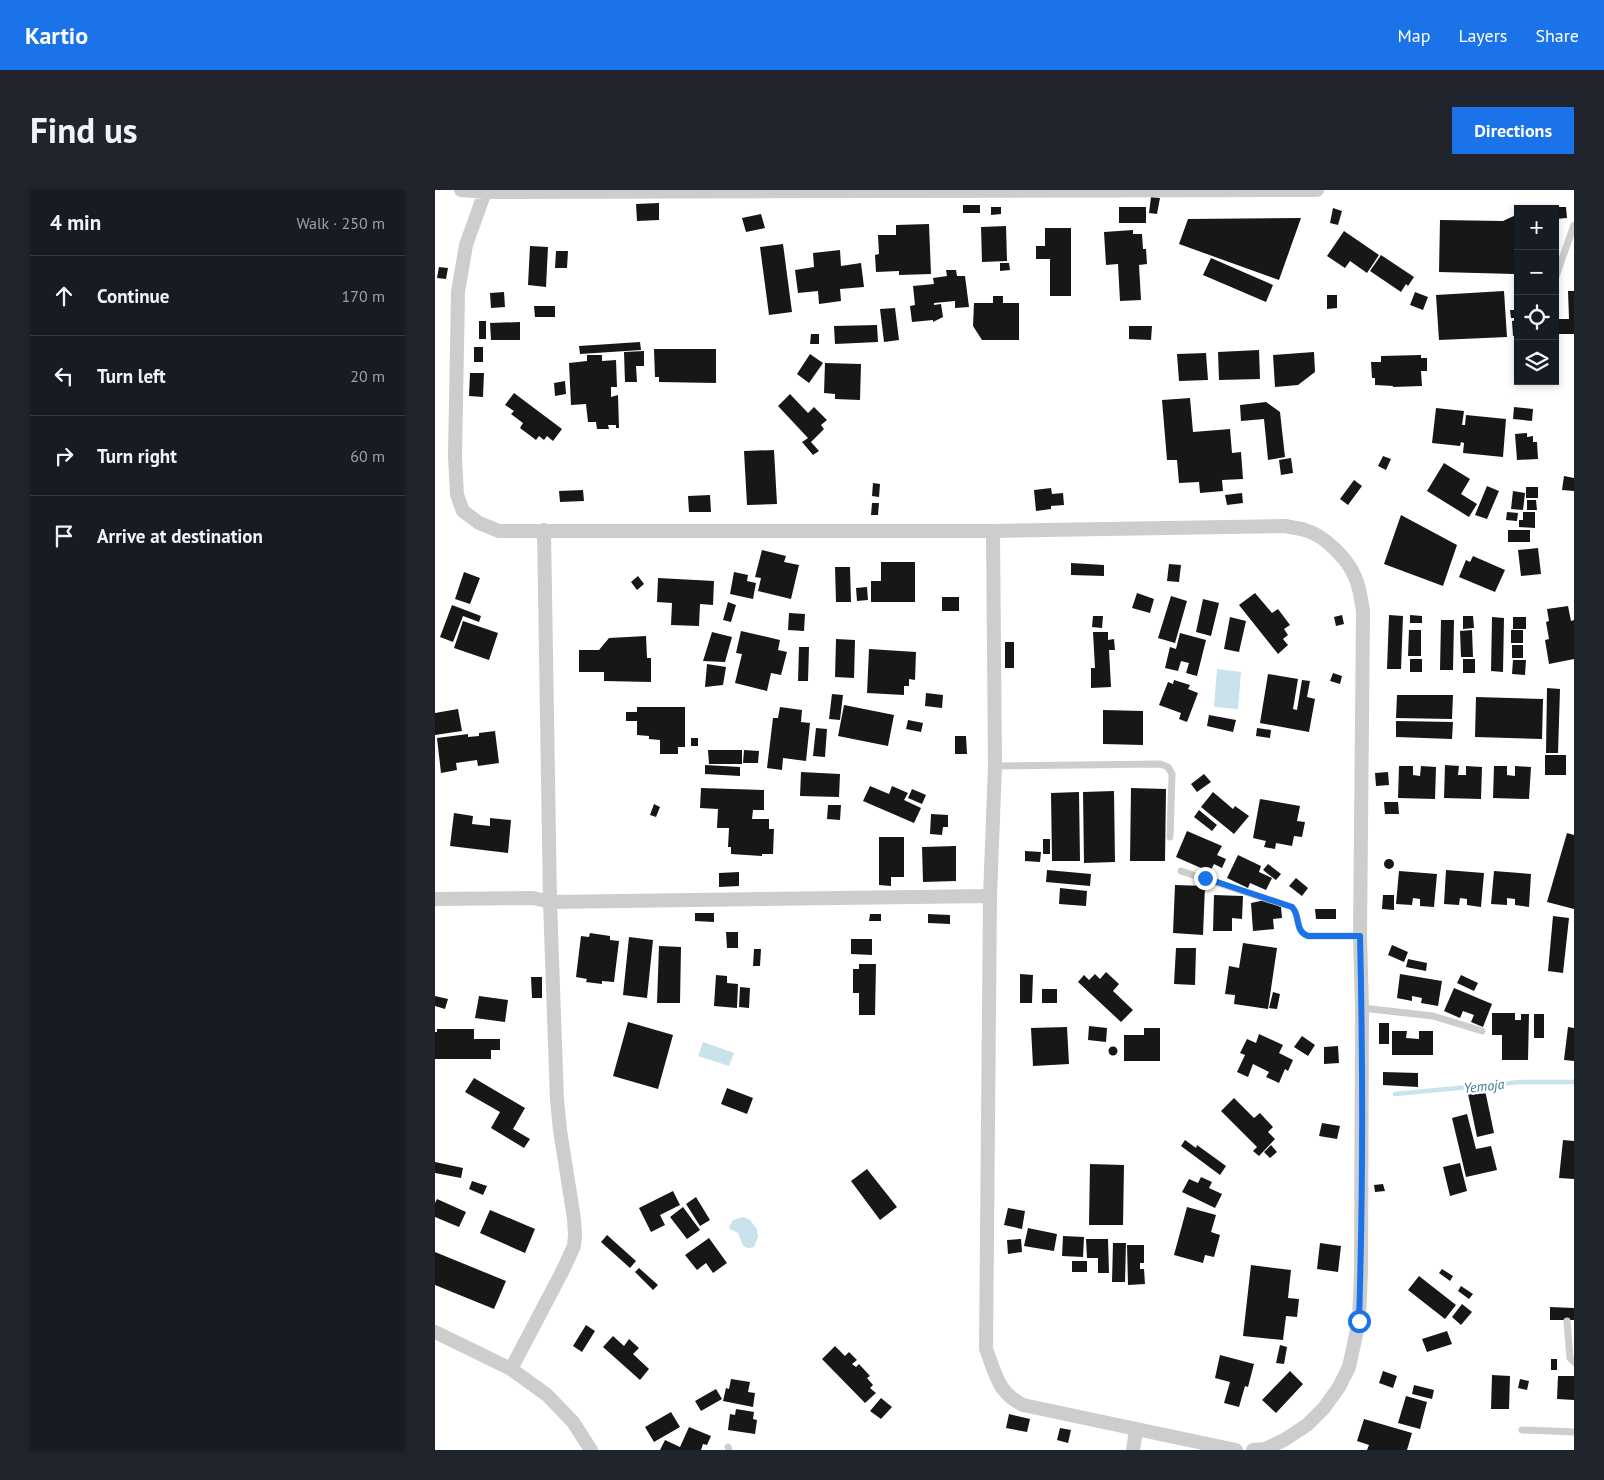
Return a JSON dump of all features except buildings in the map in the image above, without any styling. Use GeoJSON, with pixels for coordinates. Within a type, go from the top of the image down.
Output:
{"type":"FeatureCollection","features":[{"type":"Feature","properties":{"kind":"street"},"geometry":{"type":"LineString","coordinates":[[463,190],[485,192],[1317,190]]}},
{"type":"Feature","properties":{"kind":"street"},"geometry":{"type":"LineString","coordinates":[[485,192],[466,245],[458,292],[455,457],[457,495],[463,511],[486,526],[499,531],[993,530],[1286,526],[1307,530],[1322,538],[1347,561],[1355,576],[1363,611],[1360,936],[1362,1008],[1361,1260],[1359,1321],[1349,1367],[1339,1387],[1324,1408],[1307,1425],[1284,1440],[1278,1447],[1253,1450]]}},
{"type":"Feature","properties":{"kind":"street"},"geometry":{"type":"LineString","coordinates":[[511,1370],[562,1272],[574,1246],[575,1235],[559,1130],[550,902],[544,530]]}},
{"type":"Feature","properties":{"kind":"street"},"geometry":{"type":"LineString","coordinates":[[993,530],[995,766],[990,896],[986,1349],[997,1380],[1010,1399],[1023,1405],[1236,1450]]}},
{"type":"Feature","properties":{"kind":"street"},"geometry":{"type":"LineString","coordinates":[[435,899],[533,898],[550,902],[990,896]]}},
{"type":"Feature","properties":{"kind":"street"},"geometry":{"type":"LineString","coordinates":[[435,1332],[511,1370],[547,1395],[573,1422],[591,1450]]}},
{"type":"Feature","properties":{"kind":"street"},"geometry":{"type":"LineString","coordinates":[[1133,1450],[1136,1430]]}},
{"type":"Feature","properties":{"kind":"lane"},"geometry":{"type":"LineString","coordinates":[[1559,268],[1574,225]]}},
{"type":"Feature","properties":{"kind":"lane"},"geometry":{"type":"LineString","coordinates":[[995,766],[1160,764],[1167,767],[1172,774],[1170,837]]}},
{"type":"Feature","properties":{"kind":"lane"},"geometry":{"type":"LineString","coordinates":[[1181,872],[1292,907],[1297,912],[1299,930],[1302,934],[1308,936],[1360,936]]}},
{"type":"Feature","properties":{"kind":"lane"},"geometry":{"type":"LineString","coordinates":[[1362,1008],[1433,1016],[1482,1032]]}},
{"type":"Feature","properties":{"kind":"lane"},"geometry":{"type":"LineString","coordinates":[[1567,1321],[1570,1358],[1574,1362]]}},
{"type":"Feature","properties":{"kind":"lane"},"geometry":{"type":"LineString","coordinates":[[1522,1430],[1574,1432]]}},
{"type":"Feature","properties":{"kind":"water"},"geometry":{"type":"Polygon","coordinates":[[[1217,669],[1241,672],[1238,709],[1214,707],[1217,669]]]}},
{"type":"Feature","properties":{"kind":"water"},"geometry":{"type":"Polygon","coordinates":[[[703,1042],[734,1053],[729,1066],[698,1056],[703,1042]]]}},
{"type":"Feature","properties":{"kind":"water"},"geometry":{"type":"Polygon","coordinates":[[[743,1217],[750,1220],[757,1229],[758,1237],[754,1247],[745,1247],[738,1233],[729,1227],[733,1220],[743,1217]]]}},
{"type":"Feature","properties":{"kind":"waterway","name":"Yemoja"},"geometry":{"type":"LineString","coordinates":[[1395,1094],[1521,1082],[1574,1082]]}},
{"type":"Feature","properties":{"kind":"route"},"geometry":{"type":"LineString","coordinates":[[1205,878],[1292,907],[1297,912],[1299,930],[1302,934],[1314,937],[1360,936],[1362,1008],[1361,1270],[1359,1321]]}}]}
